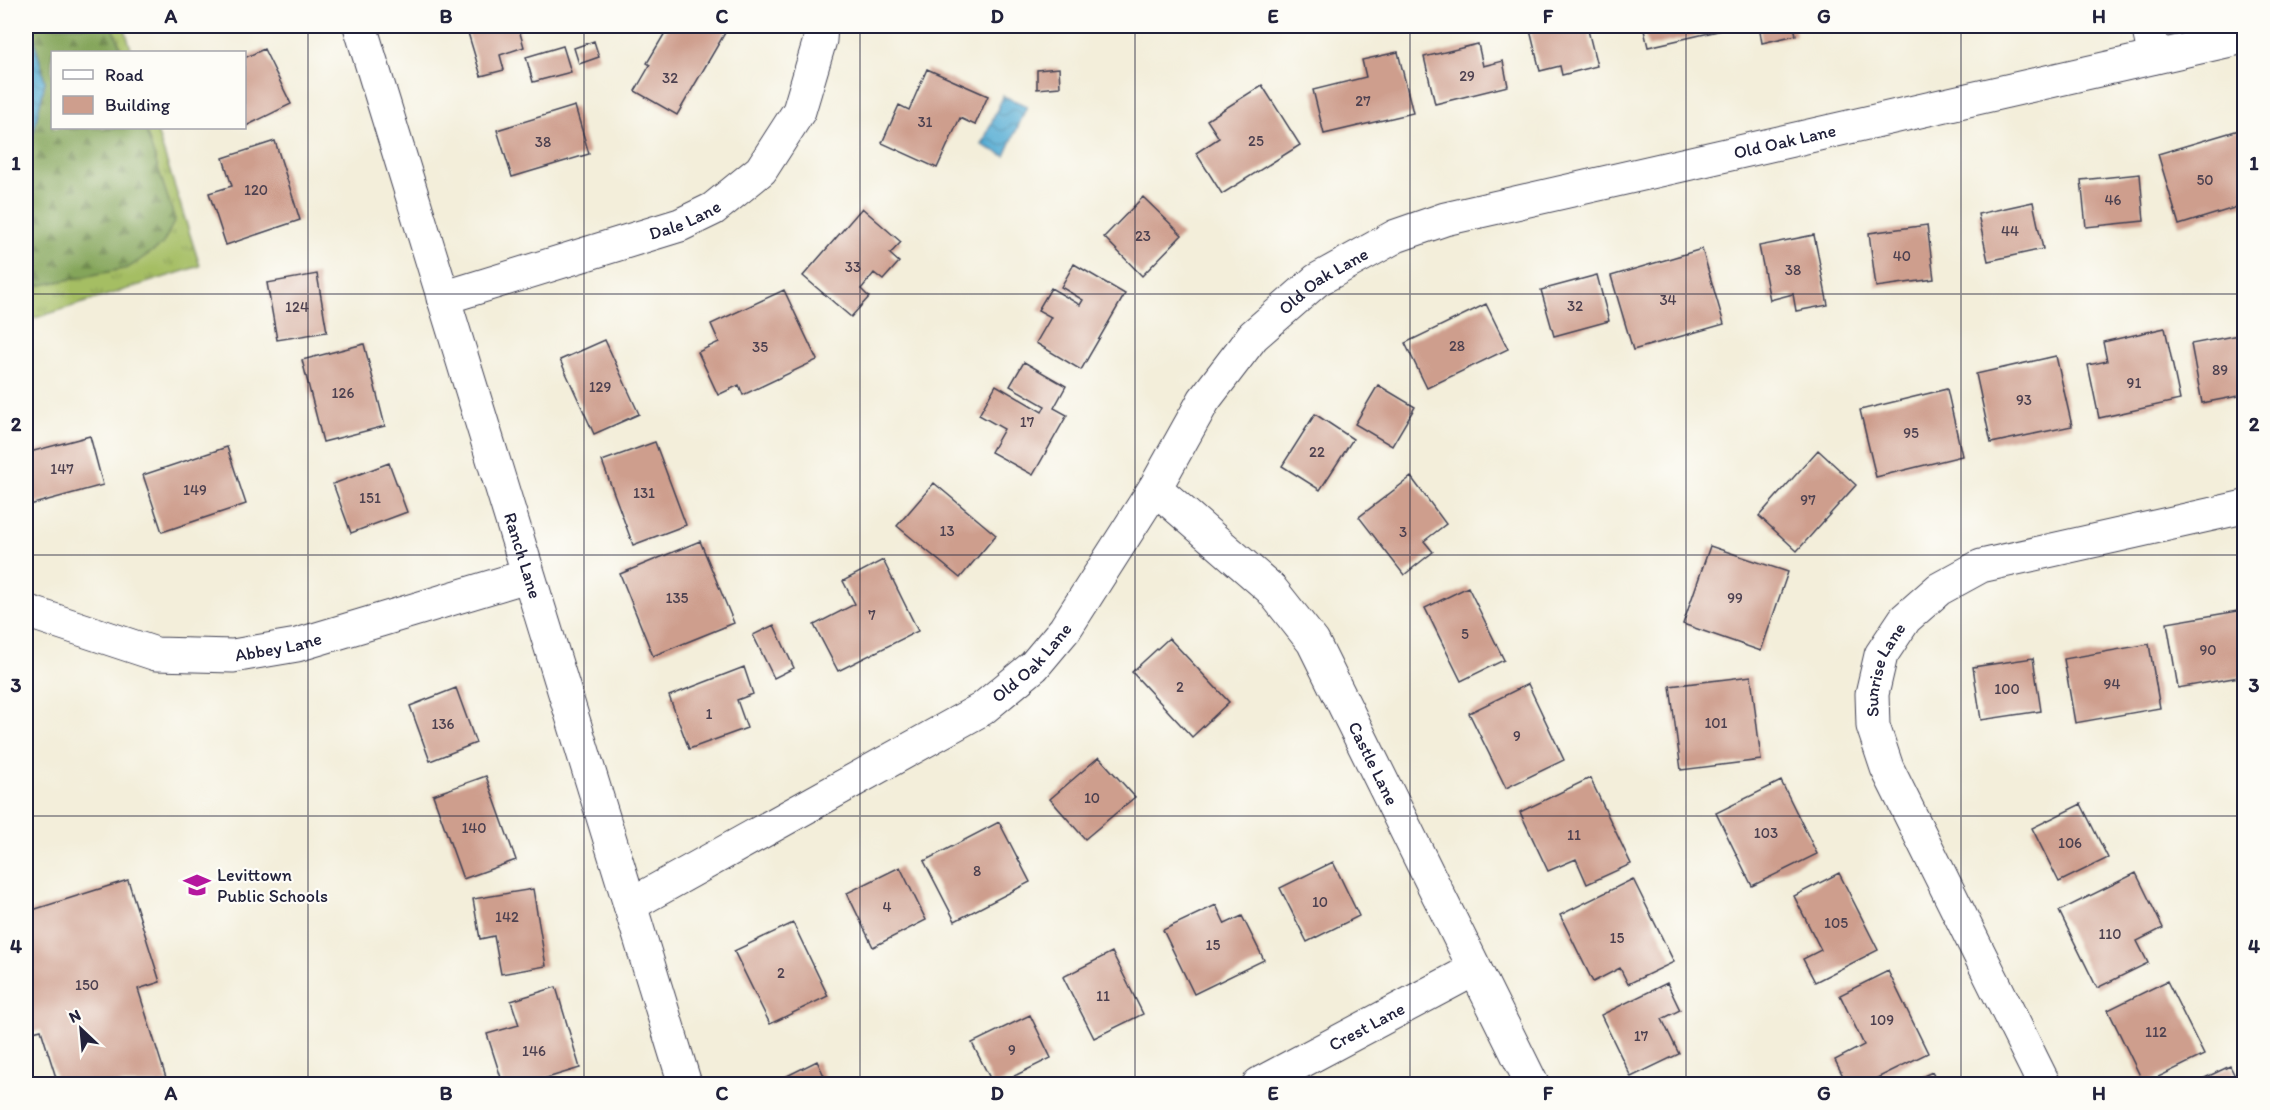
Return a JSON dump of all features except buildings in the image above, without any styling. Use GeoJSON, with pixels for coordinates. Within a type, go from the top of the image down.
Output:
{"type":"FeatureCollection","features":[{"type":"Feature","properties":{"kind":"street","name":"Ranch Lane"},"geometry":{"type":"LineString","coordinates":[[360,26],[527,576],[685,1084]]}},
{"type":"Feature","properties":{"kind":"street","name":"Dale Lane"},"geometry":{"type":"LineString","coordinates":[[443,298],[680,225],[713,209],[761,170],[799,111],[820,40],[821,26]]}},
{"type":"Feature","properties":{"kind":"street"},"geometry":{"type":"LineString","coordinates":[[2148,26],[2155,57]]}},
{"type":"Feature","properties":{"kind":"street","name":"Old Oak Lane"},"geometry":{"type":"LineString","coordinates":[[630,904],[982,710],[1034,666],[1065,629],[1155,488],[1204,400],[1253,336],[1317,280],[1396,236],[1444,219],[2244,37]]}},
{"type":"Feature","properties":{"kind":"street","name":"Castle Lane"},"geometry":{"type":"LineString","coordinates":[[1155,488],[1271,589],[1313,642],[1532,1084]]}},
{"type":"Feature","properties":{"kind":"street","name":"Sunrise Lane"},"geometry":{"type":"LineString","coordinates":[[2044,1084],[1887,768],[1873,726],[1872,694],[1881,655],[1905,619],[1939,589],[1981,566],[2244,507]]}},
{"type":"Feature","properties":{"kind":"street","name":"Abbey Lane"},"geometry":{"type":"LineString","coordinates":[[26,611],[156,654],[233,656],[297,645],[527,576]]}},
{"type":"Feature","properties":{"kind":"street","name":"Crest Lane"},"geometry":{"type":"LineString","coordinates":[[1259,1084],[1475,969]]}},
{"type":"Feature","properties":{"kind":"green space"},"geometry":{"type":"Polygon","coordinates":[[[26,26],[124,26],[132,51],[51,51],[51,129],[156,129],[200,266],[26,321],[26,26]]]}},
{"type":"Feature","properties":{"kind":"green space"},"geometry":{"type":"Polygon","coordinates":[[[31,26],[113,26],[122,51],[51,51],[51,129],[145,129],[175,220],[162,245],[128,268],[26,288],[26,149],[30,147],[45,82],[31,26]]]}},
{"type":"Feature","properties":{"kind":"water"},"geometry":{"type":"Polygon","coordinates":[[[26,26],[31,26],[45,82],[30,148],[26,149],[26,26]]]}},
{"type":"Feature","properties":{"kind":"water"},"geometry":{"type":"Polygon","coordinates":[[[1003,96],[1027,106],[1005,156],[982,145],[1003,96]]]}},
{"type":"Feature","properties":{"kind":"place","name":"Levittown Public Schools"},"geometry":{"type":"Point","coordinates":[197,885]}}]}
